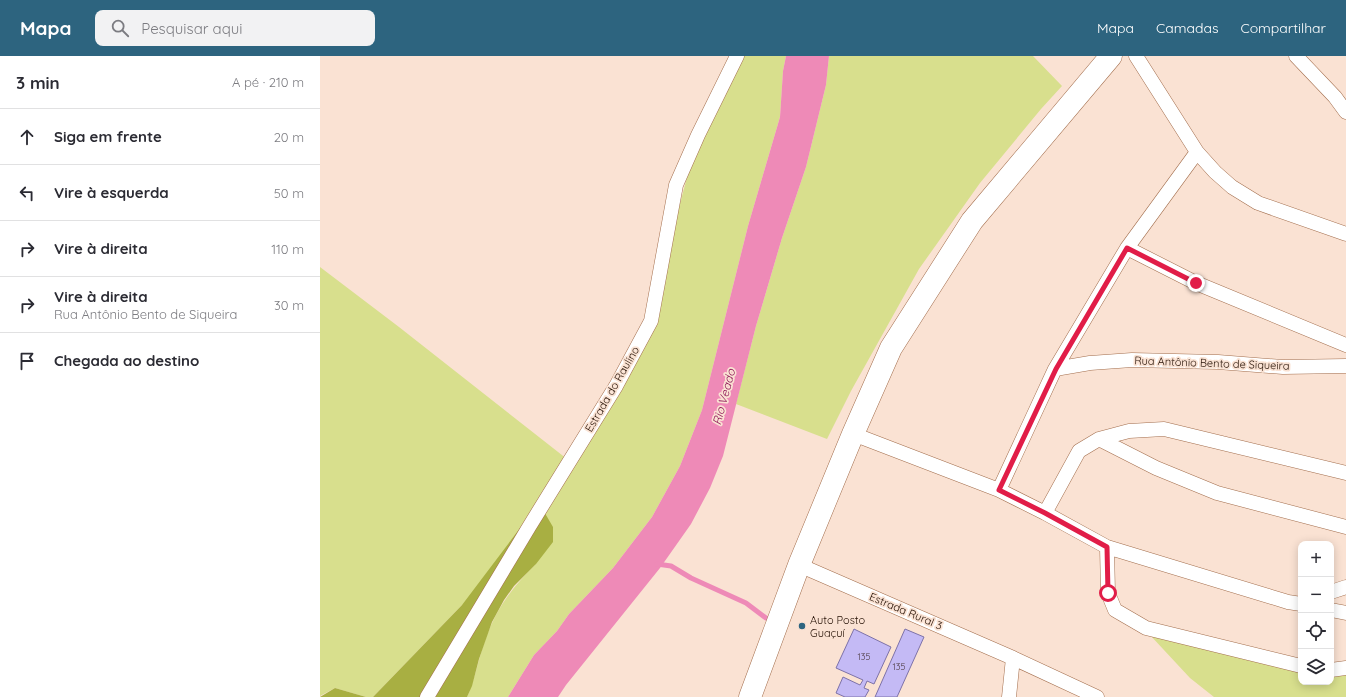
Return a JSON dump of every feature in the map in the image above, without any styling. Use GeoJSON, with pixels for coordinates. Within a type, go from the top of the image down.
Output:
{"type":"FeatureCollection","features":[{"type":"Feature","properties":{"kind":"highway"},"geometry":{"type":"LineString","coordinates":[[750,697],[799,565],[853,434],[892,348],[972,221],[1111,56]]}},
{"type":"Feature","properties":{"kind":"street","name":"Estrada do Raulino"},"geometry":{"type":"LineString","coordinates":[[427,697],[528,527],[616,386],[651,321],[676,186],[698,135],[737,56]]}},
{"type":"Feature","properties":{"kind":"street"},"geometry":{"type":"LineString","coordinates":[[1136,56],[1197,152],[1215,172],[1232,187],[1258,204],[1346,234]]}},
{"type":"Feature","properties":{"kind":"street"},"geometry":{"type":"LineString","coordinates":[[1296,56],[1335,97],[1346,112]]}},
{"type":"Feature","properties":{"kind":"street"},"geometry":{"type":"LineString","coordinates":[[999,490],[1056,369],[1127,248],[1197,152]]}},
{"type":"Feature","properties":{"kind":"street"},"geometry":{"type":"LineString","coordinates":[[1127,248],[1196,283],[1346,345]]}},
{"type":"Feature","properties":{"kind":"street","name":"Rua Antônio Bento de Siqueira"},"geometry":{"type":"LineString","coordinates":[[1056,369],[1090,363],[1132,360],[1218,362],[1283,367],[1346,366]]}},
{"type":"Feature","properties":{"kind":"street"},"geometry":{"type":"LineString","coordinates":[[1045,513],[1079,451],[1099,439],[1129,432],[1164,429],[1346,473]]}},
{"type":"Feature","properties":{"kind":"street"},"geometry":{"type":"LineString","coordinates":[[853,434],[999,490],[1107,547],[1297,602]]}},
{"type":"Feature","properties":{"kind":"street"},"geometry":{"type":"LineString","coordinates":[[1099,439],[1156,468],[1217,493],[1346,527]]}},
{"type":"Feature","properties":{"kind":"street"},"geometry":{"type":"LineString","coordinates":[[1107,547],[1108,593],[1115,610],[1146,628],[1298,665]]}},
{"type":"Feature","properties":{"kind":"street","name":"Estrada Rural 3"},"geometry":{"type":"LineString","coordinates":[[799,565],[1013,658],[1097,697]]}},
{"type":"Feature","properties":{"kind":"street"},"geometry":{"type":"LineString","coordinates":[[1334,591],[1346,587]]}},
{"type":"Feature","properties":{"kind":"street"},"geometry":{"type":"LineString","coordinates":[[1334,611],[1346,613]]}},
{"type":"Feature","properties":{"kind":"street"},"geometry":{"type":"LineString","coordinates":[[1009,697],[1013,658]]}},
{"type":"Feature","properties":{"kind":"street"},"geometry":{"type":"LineString","coordinates":[[1334,670],[1346,668]]}},
{"type":"Feature","properties":{"kind":"green space"},"geometry":{"type":"Polygon","coordinates":[[[737,56],[786,56],[783,71],[780,117],[748,226],[702,410],[680,466],[652,517],[613,568],[569,614],[557,631],[534,655],[508,697],[467,697],[489,630],[499,609],[512,590],[536,564],[462,605],[373,697],[366,697],[335,688],[320,696],[320,267],[567,459],[643,341],[689,170],[737,56]]]}},
{"type":"Feature","properties":{"kind":"green space"},"geometry":{"type":"Polygon","coordinates":[[[829,56],[1033,56],[1062,86],[980,183],[919,269],[851,391],[827,439],[736,404],[756,326],[782,238],[806,167],[826,85],[829,56]]]}},
{"type":"Feature","properties":{"kind":"green space"},"geometry":{"type":"Polygon","coordinates":[[[539,503],[553,527],[553,542],[536,564],[514,586],[504,600],[492,622],[479,659],[472,686],[467,697],[373,697],[462,605],[539,503]]]}},
{"type":"Feature","properties":{"kind":"green space"},"geometry":{"type":"Polygon","coordinates":[[[1150,635],[1298,666],[1298,685],[1334,685],[1334,666],[1346,662],[1346,697],[1214,697],[1190,678],[1150,635]]]}},
{"type":"Feature","properties":{"kind":"green space"},"geometry":{"type":"Polygon","coordinates":[[[335,688],[366,697],[320,697],[335,688]]]}},
{"type":"Feature","properties":{"kind":"water","name":"Rio Veado"},"geometry":{"type":"Polygon","coordinates":[[[786,56],[829,56],[826,85],[806,167],[782,238],[756,326],[723,456],[710,488],[691,524],[660,568],[558,697],[508,697],[534,655],[557,631],[569,614],[613,568],[652,517],[680,466],[702,410],[748,226],[780,117],[783,71],[786,56]]]}},
{"type":"Feature","properties":{"kind":"building"},"geometry":{"type":"Polygon","coordinates":[[[854,629],[891,647],[874,684],[867,681],[864,688],[869,690],[865,697],[845,697],[836,693],[843,677],[860,685],[863,680],[836,668],[854,629]]]}},
{"type":"Feature","properties":{"kind":"building"},"geometry":{"type":"Polygon","coordinates":[[[905,629],[924,637],[897,697],[875,697],[905,629]]]}},
{"type":"Feature","properties":{"kind":"waterway"},"geometry":{"type":"LineString","coordinates":[[657,564],[671,566],[691,578],[746,603],[766,618]]}},
{"type":"Feature","properties":{"kind":"place","name":"Auto Posto Guaçuí"},"geometry":{"type":"Point","coordinates":[802,626]}},
{"type":"Feature","properties":{"kind":"route"},"geometry":{"type":"LineString","coordinates":[[1108,593],[1107,547],[999,490],[1056,369],[1127,248],[1196,283]]}}]}
